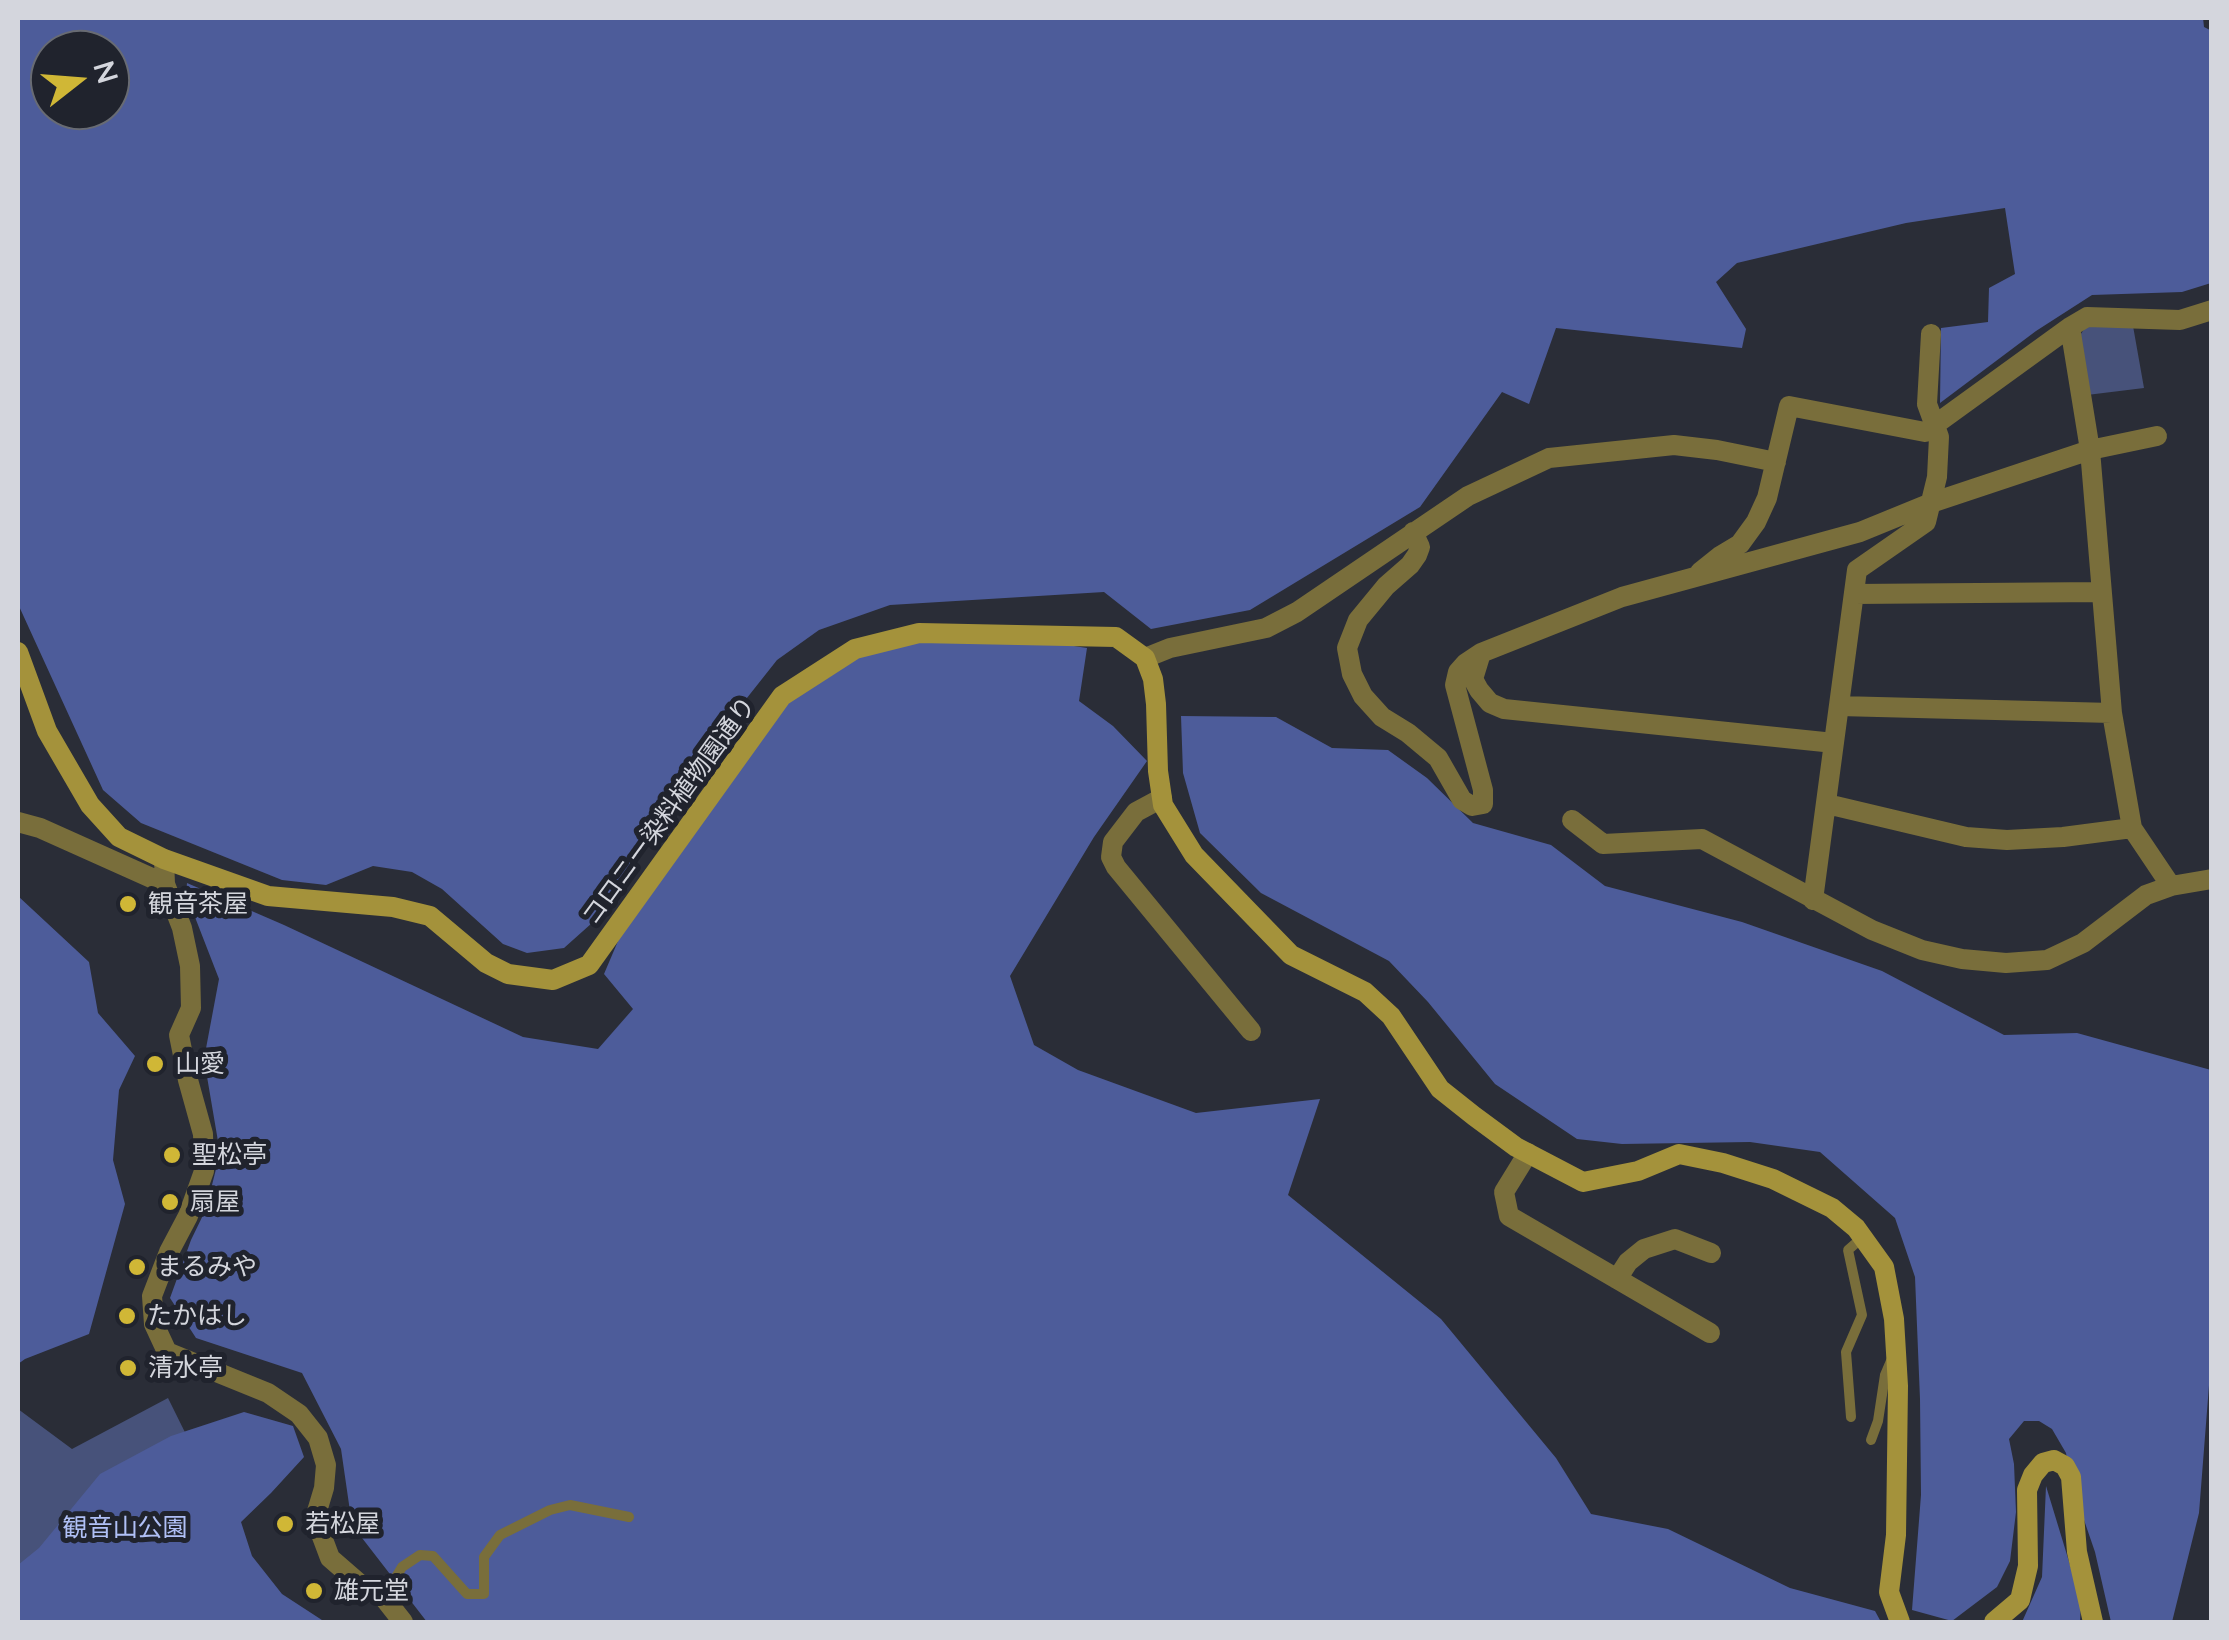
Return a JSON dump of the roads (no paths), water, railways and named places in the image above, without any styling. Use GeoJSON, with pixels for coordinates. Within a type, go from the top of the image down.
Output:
{"type":"FeatureCollection","features":[{"type":"Feature","properties":{"kind":"street"},"geometry":{"type":"LineString","coordinates":[[1691,580],[1740,544],[1756,522],[1767,498],[1789,406],[1925,432],[2087,317],[2180,320],[2212,310]]}},
{"type":"Feature","properties":{"kind":"street"},"geometry":{"type":"LineString","coordinates":[[2070,327],[2090,450],[2112,713],[2132,828],[2170,886]]}},
{"type":"Feature","properties":{"kind":"street"},"geometry":{"type":"LineString","coordinates":[[1813,900],[1857,570],[1926,522],[1931,503],[1940,437],[1928,404],[1932,334]]}},
{"type":"Feature","properties":{"kind":"street"},"geometry":{"type":"LineString","coordinates":[[1413,532],[1420,548],[1417,555],[1358,620],[1347,648],[1352,674],[1363,696],[1382,717],[1438,758],[1462,800],[1472,806],[1483,804],[1484,790],[1455,685],[1458,672],[1482,653],[1622,597],[1860,532],[1931,503],[2090,450],[2157,436]]}},
{"type":"Feature","properties":{"kind":"street"},"geometry":{"type":"LineString","coordinates":[[1776,462],[1674,445],[1549,458],[1468,496],[1346,580],[1266,628],[1170,648],[1145,658],[1155,692],[1163,806],[1194,855],[1290,956],[1364,992],[1391,1016],[1440,1089],[1528,1153],[1583,1182],[1638,1171],[1680,1154],[1772,1178],[1832,1208],[1856,1228],[1884,1267],[1894,1318],[1898,1386],[1896,1535],[1889,1592],[1900,1622]]}},
{"type":"Feature","properties":{"kind":"street"},"geometry":{"type":"LineString","coordinates":[[1854,594],[2101,592]]}},
{"type":"Feature","properties":{"kind":"street","name":"コロニー染料植物園通り"},"geometry":{"type":"LineString","coordinates":[[18,652],[46,731],[90,805],[118,837],[164,859],[268,896],[393,907],[430,916],[486,963],[508,974],[553,980],[589,964],[782,696],[855,649],[919,633],[1077,635],[1116,637],[1145,658]]}},
{"type":"Feature","properties":{"kind":"street"},"geometry":{"type":"LineString","coordinates":[[1482,653],[1473,679],[1490,703],[1504,709],[1834,744]]}},
{"type":"Feature","properties":{"kind":"street"},"geometry":{"type":"LineString","coordinates":[[1839,706],[2112,713]]}},
{"type":"Feature","properties":{"kind":"street"},"geometry":{"type":"LineString","coordinates":[[1162,798],[1136,812],[1113,842],[1110,857],[1252,1032]]}},
{"type":"Feature","properties":{"kind":"street"},"geometry":{"type":"LineString","coordinates":[[1827,804],[1966,838],[2062,837],[2132,828]]}},
{"type":"Feature","properties":{"kind":"street"},"geometry":{"type":"LineString","coordinates":[[1572,820],[1603,844],[1702,839],[1872,930],[1922,950],[2006,963],[2047,960],[2084,943],[2146,895],[2170,886],[2212,879]]}},
{"type":"Feature","properties":{"kind":"street"},"geometry":{"type":"LineString","coordinates":[[18,822],[40,828],[165,884]]}},
{"type":"Feature","properties":{"kind":"street"},"geometry":{"type":"LineString","coordinates":[[164,859],[165,884],[182,928],[190,966],[191,1008],[179,1034],[203,1134],[204,1170],[152,1296],[154,1324],[167,1352],[268,1393],[299,1414],[318,1438],[326,1465],[315,1518],[330,1558],[368,1591],[381,1594],[404,1622]]}},
{"type":"Feature","properties":{"kind":"street"},"geometry":{"type":"LineString","coordinates":[[1528,1153],[1504,1192],[1509,1216],[1710,1333]]}},
{"type":"Feature","properties":{"kind":"street"},"geometry":{"type":"LineString","coordinates":[[1618,1279],[1628,1262],[1644,1249],[1676,1238],[1711,1252]]}},
{"type":"Feature","properties":{"kind":"street"},"geometry":{"type":"LineString","coordinates":[[1994,1622],[2020,1600],[2028,1566],[2026,1490],[2043,1463],[2054,1460],[2065,1466],[2070,1477],[2077,1552],[2093,1622]]}},
{"type":"Feature","properties":{"kind":"lane"},"geometry":{"type":"LineString","coordinates":[[1851,1417],[1846,1352],[1862,1316],[1848,1250],[1863,1238]]}},
{"type":"Feature","properties":{"kind":"lane"},"geometry":{"type":"LineString","coordinates":[[1872,1440],[1885,1375],[1896,1351]]}},
{"type":"Feature","properties":{"kind":"lane"},"geometry":{"type":"LineString","coordinates":[[384,1598],[402,1568],[420,1555],[433,1556],[466,1594],[484,1594],[484,1557],[500,1536],[550,1510],[570,1505],[630,1516]]}},
{"type":"Feature","properties":{"kind":"place","name":"観音茶屋"},"geometry":{"type":"Point","coordinates":[128,904]}},
{"type":"Feature","properties":{"kind":"place","name":"山愛"},"geometry":{"type":"Point","coordinates":[155,1064]}},
{"type":"Feature","properties":{"kind":"place","name":"聖松亭"},"geometry":{"type":"Point","coordinates":[172,1155]}},
{"type":"Feature","properties":{"kind":"place","name":"扇屋"},"geometry":{"type":"Point","coordinates":[170,1202]}},
{"type":"Feature","properties":{"kind":"place","name":"まるみや"},"geometry":{"type":"Point","coordinates":[137,1267]}},
{"type":"Feature","properties":{"kind":"place","name":"たかはし"},"geometry":{"type":"Point","coordinates":[127,1316]}},
{"type":"Feature","properties":{"kind":"place","name":"清水亭"},"geometry":{"type":"Point","coordinates":[128,1368]}},
{"type":"Feature","properties":{"kind":"place","name":"若松屋"},"geometry":{"type":"Point","coordinates":[285,1524]}},
{"type":"Feature","properties":{"kind":"place","name":"雄元堂"},"geometry":{"type":"Point","coordinates":[314,1591]}},
{"type":"Feature","properties":{"kind":"park label","name":"観音山公園"},"geometry":{"type":"Point","coordinates":[125,1528]}}]}
